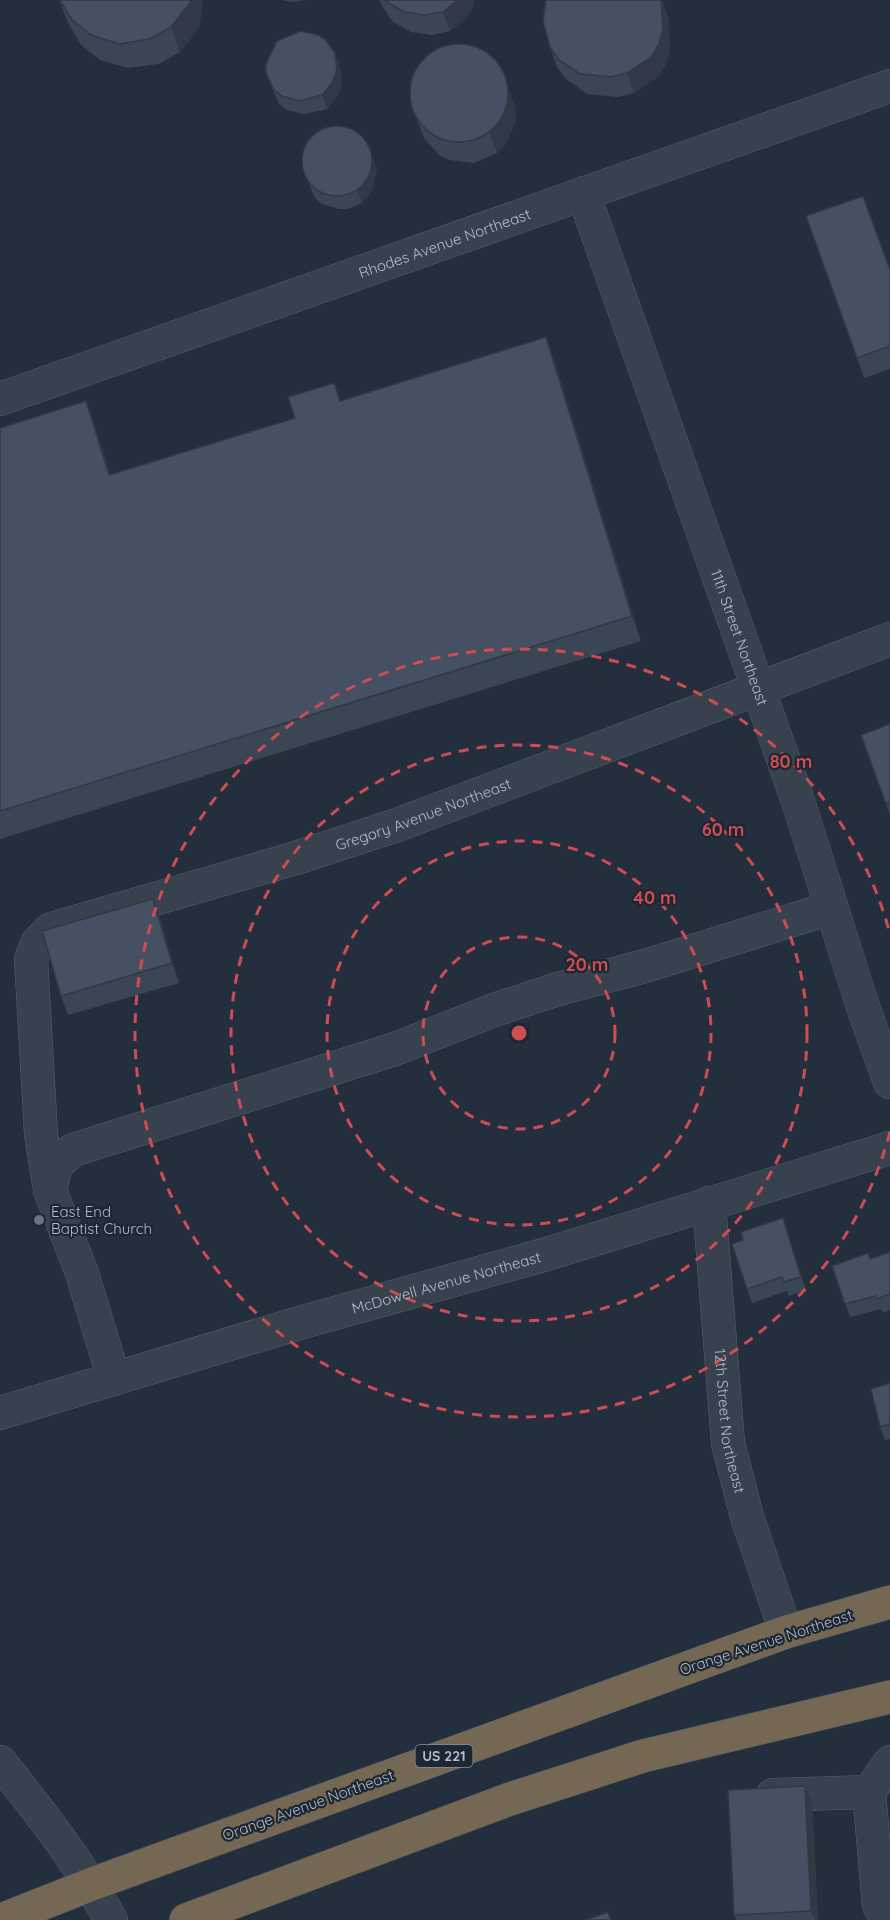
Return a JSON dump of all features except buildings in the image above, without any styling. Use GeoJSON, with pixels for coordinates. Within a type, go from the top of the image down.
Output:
{"type":"FeatureCollection","features":[{"type":"Feature","properties":{"kind":"highway","name":"Orange Avenue Northeast"},"geometry":{"type":"LineString","coordinates":[[1,1920],[92,1884],[786,1632],[890,1602]]}},
{"type":"Feature","properties":{"kind":"highway"},"geometry":{"type":"LineString","coordinates":[[186,1920],[510,1799],[644,1756],[889,1705]]}},
{"type":"Feature","properties":{"kind":"street","name":"Rhodes Avenue Northeast"},"geometry":{"type":"LineString","coordinates":[[0,399],[890,86]]}},
{"type":"Feature","properties":{"kind":"street","name":"11th Street Northeast"},"geometry":{"type":"LineString","coordinates":[[583,193],[798,801],[831,908],[890,1082]]}},
{"type":"Feature","properties":{"kind":"street","name":"Gregory Avenue Northeast"},"geometry":{"type":"LineString","coordinates":[[114,1379],[82,1273],[50,1190],[41,1134],[31,959],[38,942],[51,929],[296,858],[397,825],[890,639]]}},
{"type":"Feature","properties":{"kind":"street"},"geometry":{"type":"LineString","coordinates":[[50,1190],[56,1165],[73,1150],[395,1048],[494,1010],[558,989],[645,966],[831,908]]}},
{"type":"Feature","properties":{"kind":"street","name":"McDowell Avenue Northeast"},"geometry":{"type":"LineString","coordinates":[[0,1413],[314,1318],[547,1254],[890,1148]]}},
{"type":"Feature","properties":{"kind":"street","name":"12th Street Northeast"},"geometry":{"type":"LineString","coordinates":[[709,1203],[728,1443],[747,1517],[786,1632]]}},
{"type":"Feature","properties":{"kind":"street"},"geometry":{"type":"LineString","coordinates":[[0,1762],[57,1834],[92,1884],[111,1920]]}},
{"type":"Feature","properties":{"kind":"street"},"geometry":{"type":"LineString","coordinates":[[890,1762],[869,1792],[879,1906],[890,1920]]}},
{"type":"Feature","properties":{"kind":"street"},"geometry":{"type":"LineString","coordinates":[[773,1795],[869,1792]]}},
{"type":"Feature","properties":{"kind":"place","name":"East End Baptist Church"},"geometry":{"type":"Point","coordinates":[39,1220]}}]}
